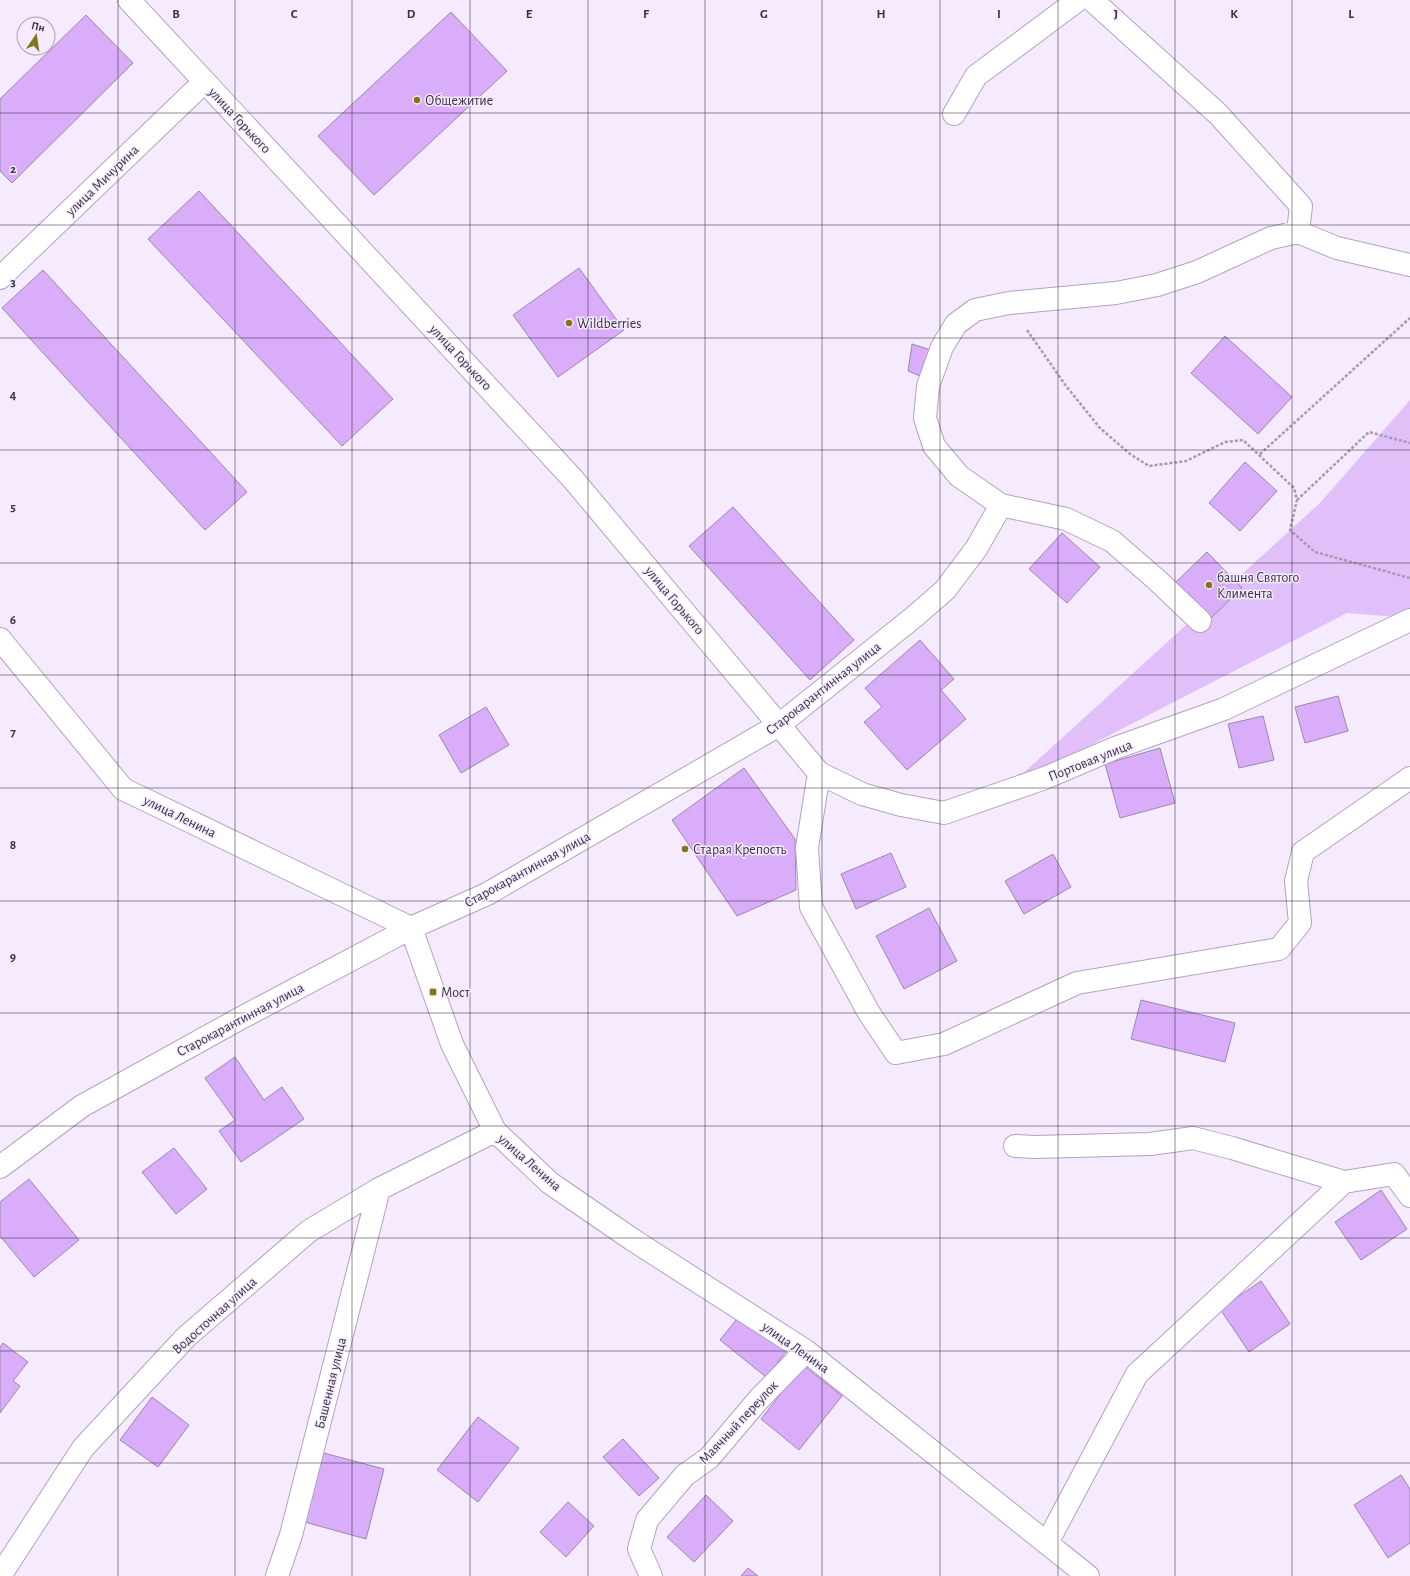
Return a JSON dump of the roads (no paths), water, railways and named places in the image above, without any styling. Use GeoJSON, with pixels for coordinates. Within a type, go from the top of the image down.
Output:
{"type":"FeatureCollection","features":[{"type":"Feature","properties":{"kind":"street","name":"улица Горького"},"geometry":{"type":"LineString","coordinates":[[129,0],[572,478],[779,725]]}},
{"type":"Feature","properties":{"kind":"street"},"geometry":{"type":"LineString","coordinates":[[954,114],[976,76],[1078,0]]}},
{"type":"Feature","properties":{"kind":"street"},"geometry":{"type":"LineString","coordinates":[[1092,0],[1218,114],[1301,206],[1298,232]]}},
{"type":"Feature","properties":{"kind":"street","name":"улица Мичурина"},"geometry":{"type":"LineString","coordinates":[[0,278],[204,82]]}},
{"type":"Feature","properties":{"kind":"street"},"geometry":{"type":"LineString","coordinates":[[1200,622],[1157,580],[1112,541],[1066,519],[1001,505],[959,476],[934,446],[925,418],[928,386],[942,347],[956,324],[975,310],[1009,303],[1116,293],[1157,285],[1197,272],[1271,238],[1298,232],[1337,248],[1410,265]]}},
{"type":"Feature","properties":{"kind":"street","name":"Старокарантинная улица"},"geometry":{"type":"LineString","coordinates":[[0,1167],[82,1106],[248,1014],[411,928],[487,894],[779,725],[914,617],[945,590],[976,549],[1001,505]]}},
{"type":"Feature","properties":{"kind":"street","name":"Портовая улица"},"geometry":{"type":"LineString","coordinates":[[779,725],[819,773],[862,794],[901,805],[944,813],[1045,778],[1115,748],[1224,709],[1410,620]]}},
{"type":"Feature","properties":{"kind":"street","name":"улица Ленина"},"geometry":{"type":"LineString","coordinates":[[0,639],[123,789],[411,928]]}},
{"type":"Feature","properties":{"kind":"street"},"geometry":{"type":"LineString","coordinates":[[819,773],[807,848],[811,907],[869,1013],[896,1053],[944,1044],[1077,983],[1279,949],[1300,923],[1296,881],[1303,852],[1410,778]]}},
{"type":"Feature","properties":{"kind":"street"},"geometry":{"type":"LineString","coordinates":[[411,928],[452,1044],[495,1131]]}},
{"type":"Feature","properties":{"kind":"street","name":"улица Ленина"},"geometry":{"type":"LineString","coordinates":[[495,1131],[550,1182],[633,1240],[806,1350],[1088,1576]]}},
{"type":"Feature","properties":{"kind":"street","name":"Водосточная улица"},"geometry":{"type":"LineString","coordinates":[[0,1576],[83,1448],[186,1337],[308,1231],[380,1189],[495,1131]]}},
{"type":"Feature","properties":{"kind":"street"},"geometry":{"type":"LineString","coordinates":[[1015,1146],[1035,1147],[1150,1144],[1193,1138],[1232,1148],[1344,1182],[1394,1174],[1410,1196]]}},
{"type":"Feature","properties":{"kind":"street"},"geometry":{"type":"LineString","coordinates":[[1047,1543],[1137,1374],[1344,1182]]}},
{"type":"Feature","properties":{"kind":"street","name":"Башенная улица"},"geometry":{"type":"LineString","coordinates":[[277,1576],[291,1535],[380,1189]]}},
{"type":"Feature","properties":{"kind":"street","name":"Маячный переулок"},"geometry":{"type":"LineString","coordinates":[[651,1576],[639,1549],[647,1520],[685,1475],[709,1458],[759,1399],[806,1350]]}},
{"type":"Feature","properties":{"kind":"place","name":"Общежитие"},"geometry":{"type":"Point","coordinates":[417,100]}},
{"type":"Feature","properties":{"kind":"place","name":"Wildberries"},"geometry":{"type":"Point","coordinates":[569,323]}},
{"type":"Feature","properties":{"kind":"place","name":"башня Святого Климента"},"geometry":{"type":"Point","coordinates":[1209,585]}},
{"type":"Feature","properties":{"kind":"place","name":"Старая Крепость"},"geometry":{"type":"Point","coordinates":[685,849]}},
{"type":"Feature","properties":{"kind":"place","name":"Мост"},"geometry":{"type":"Point","coordinates":[433,992]}}]}
